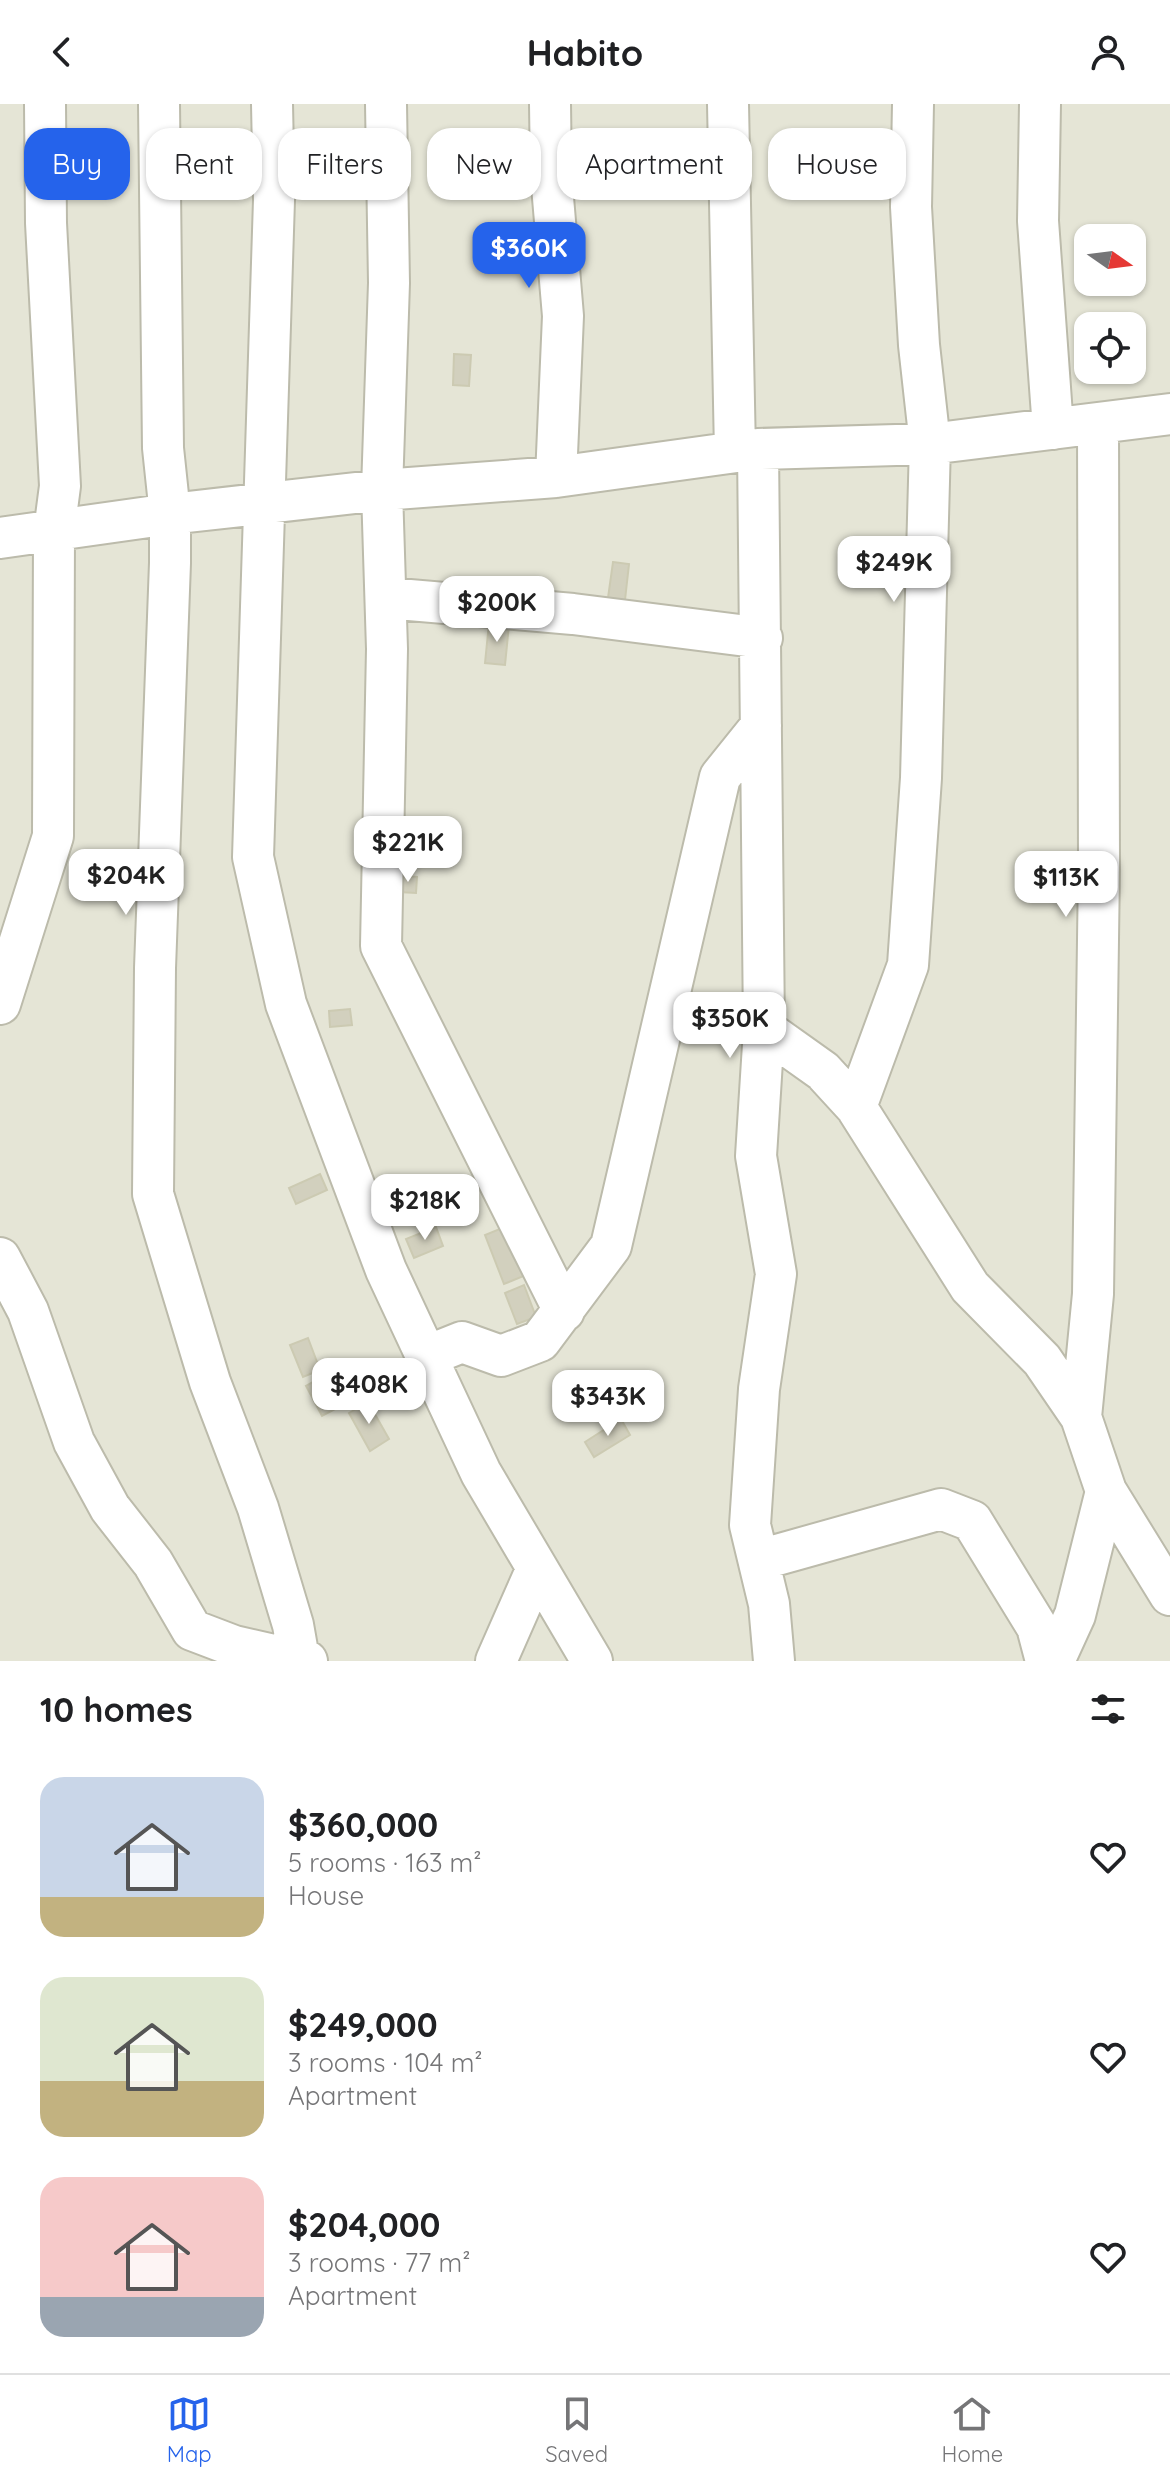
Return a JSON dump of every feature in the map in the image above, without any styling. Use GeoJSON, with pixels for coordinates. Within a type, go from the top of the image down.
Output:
{"type":"FeatureCollection","features":[{"type":"Feature","properties":{"kind":"street"},"geometry":{"type":"LineString","coordinates":[[0,1004],[53,836],[54,532],[60,486],[46,223],[45,104]]}},
{"type":"Feature","properties":{"kind":"street"},"geometry":{"type":"LineString","coordinates":[[0,1258],[28,1311],[74,1442],[110,1508],[153,1563],[192,1630],[234,1646],[302,1660],[258,1508],[210,1382],[153,1194],[155,983],[165,764],[170,514],[163,448],[159,104]]}},
{"type":"Feature","properties":{"kind":"street"},"geometry":{"type":"LineString","coordinates":[[272,104],[274,200],[253,857],[286,1004],[386,1270],[481,1473],[592,1661]]}},
{"type":"Feature","properties":{"kind":"street"},"geometry":{"type":"LineString","coordinates":[[386,104],[389,283],[382,490],[386,598],[381,946],[564,1311]]}},
{"type":"Feature","properties":{"kind":"street"},"geometry":{"type":"LineString","coordinates":[[550,104],[551,174],[563,316],[556,477]]}},
{"type":"Feature","properties":{"kind":"street"},"geometry":{"type":"LineString","coordinates":[[728,104],[747,450],[762,638],[764,1029],[756,1156],[776,1274],[759,1389],[750,1525],[769,1604],[774,1661]]}},
{"type":"Feature","properties":{"kind":"street"},"geometry":{"type":"LineString","coordinates":[[856,1107],[908,965],[921,778],[930,444],[919,345],[911,207],[913,104]]}},
{"type":"Feature","properties":{"kind":"street"},"geometry":{"type":"LineString","coordinates":[[1040,104],[1038,221],[1053,429]]}},
{"type":"Feature","properties":{"kind":"street"},"geometry":{"type":"LineString","coordinates":[[0,538],[170,514],[382,490],[556,477],[747,450],[930,444],[1170,414]]}},
{"type":"Feature","properties":{"kind":"street"},"geometry":{"type":"LineString","coordinates":[[1081,1417],[1093,1294],[1099,869],[1098,423]]}},
{"type":"Feature","properties":{"kind":"street"},"geometry":{"type":"LineString","coordinates":[[386,598],[573,614],[762,638]]}},
{"type":"Feature","properties":{"kind":"street"},"geometry":{"type":"LineString","coordinates":[[427,1356],[462,1342],[501,1356],[540,1341],[611,1246],[720,777],[761,726]]}},
{"type":"Feature","properties":{"kind":"street"},"geometry":{"type":"LineString","coordinates":[[764,1029],[823,1071],[856,1107],[970,1287],[1042,1360],[1081,1417],[1106,1491],[1170,1595]]}},
{"type":"Feature","properties":{"kind":"street"},"geometry":{"type":"LineString","coordinates":[[1054,1661],[1075,1615],[1106,1491]]}},
{"type":"Feature","properties":{"kind":"street"},"geometry":{"type":"LineString","coordinates":[[759,1560],[941,1509],[972,1521],[1037,1627],[1046,1661]]}},
{"type":"Feature","properties":{"kind":"street"},"geometry":{"type":"LineString","coordinates":[[496,1661],[537,1568]]}},
{"type":"Feature","properties":{"kind":"shaded area"},"geometry":{"type":"Polygon","coordinates":[[[0,104],[1170,104],[1170,1661],[0,1661],[0,104]]]}},
{"type":"Feature","properties":{"kind":"building"},"geometry":{"type":"Polygon","coordinates":[[[454,354],[471,355],[469,386],[453,385],[454,354]]]}},
{"type":"Feature","properties":{"kind":"building"},"geometry":{"type":"Polygon","coordinates":[[[613,562],[629,564],[625,600],[608,598],[613,562]]]}},
{"type":"Feature","properties":{"kind":"building"},"geometry":{"type":"Polygon","coordinates":[[[489,623],[509,625],[505,665],[485,663],[489,623]]]}},
{"type":"Feature","properties":{"kind":"building"},"geometry":{"type":"Polygon","coordinates":[[[399,876],[417,877],[416,893],[398,892],[399,876]]]}},
{"type":"Feature","properties":{"kind":"building"},"geometry":{"type":"Polygon","coordinates":[[[350,1009],[352,1025],[330,1027],[329,1011],[350,1009]]]}},
{"type":"Feature","properties":{"kind":"building"},"geometry":{"type":"Polygon","coordinates":[[[320,1174],[327,1190],[296,1204],[289,1188],[320,1174]]]}},
{"type":"Feature","properties":{"kind":"building"},"geometry":{"type":"Polygon","coordinates":[[[507,1226],[526,1275],[504,1284],[485,1235],[507,1226]]]}},
{"type":"Feature","properties":{"kind":"building"},"geometry":{"type":"Polygon","coordinates":[[[436,1227],[443,1246],[414,1258],[406,1239],[436,1227]]]}},
{"type":"Feature","properties":{"kind":"building"},"geometry":{"type":"Polygon","coordinates":[[[524,1285],[536,1317],[517,1324],[505,1293],[524,1285]]]}},
{"type":"Feature","properties":{"kind":"building"},"geometry":{"type":"Polygon","coordinates":[[[308,1338],[320,1370],[303,1377],[290,1345],[308,1338]]]}},
{"type":"Feature","properties":{"kind":"building"},"geometry":{"type":"Polygon","coordinates":[[[322,1377],[337,1408],[322,1416],[306,1386],[322,1377]]]}},
{"type":"Feature","properties":{"kind":"building"},"geometry":{"type":"Polygon","coordinates":[[[368,1402],[389,1439],[370,1451],[349,1413],[368,1402]]]}},
{"type":"Feature","properties":{"kind":"building"},"geometry":{"type":"Polygon","coordinates":[[[621,1419],[630,1435],[594,1457],[585,1442],[621,1419]]]}}]}
